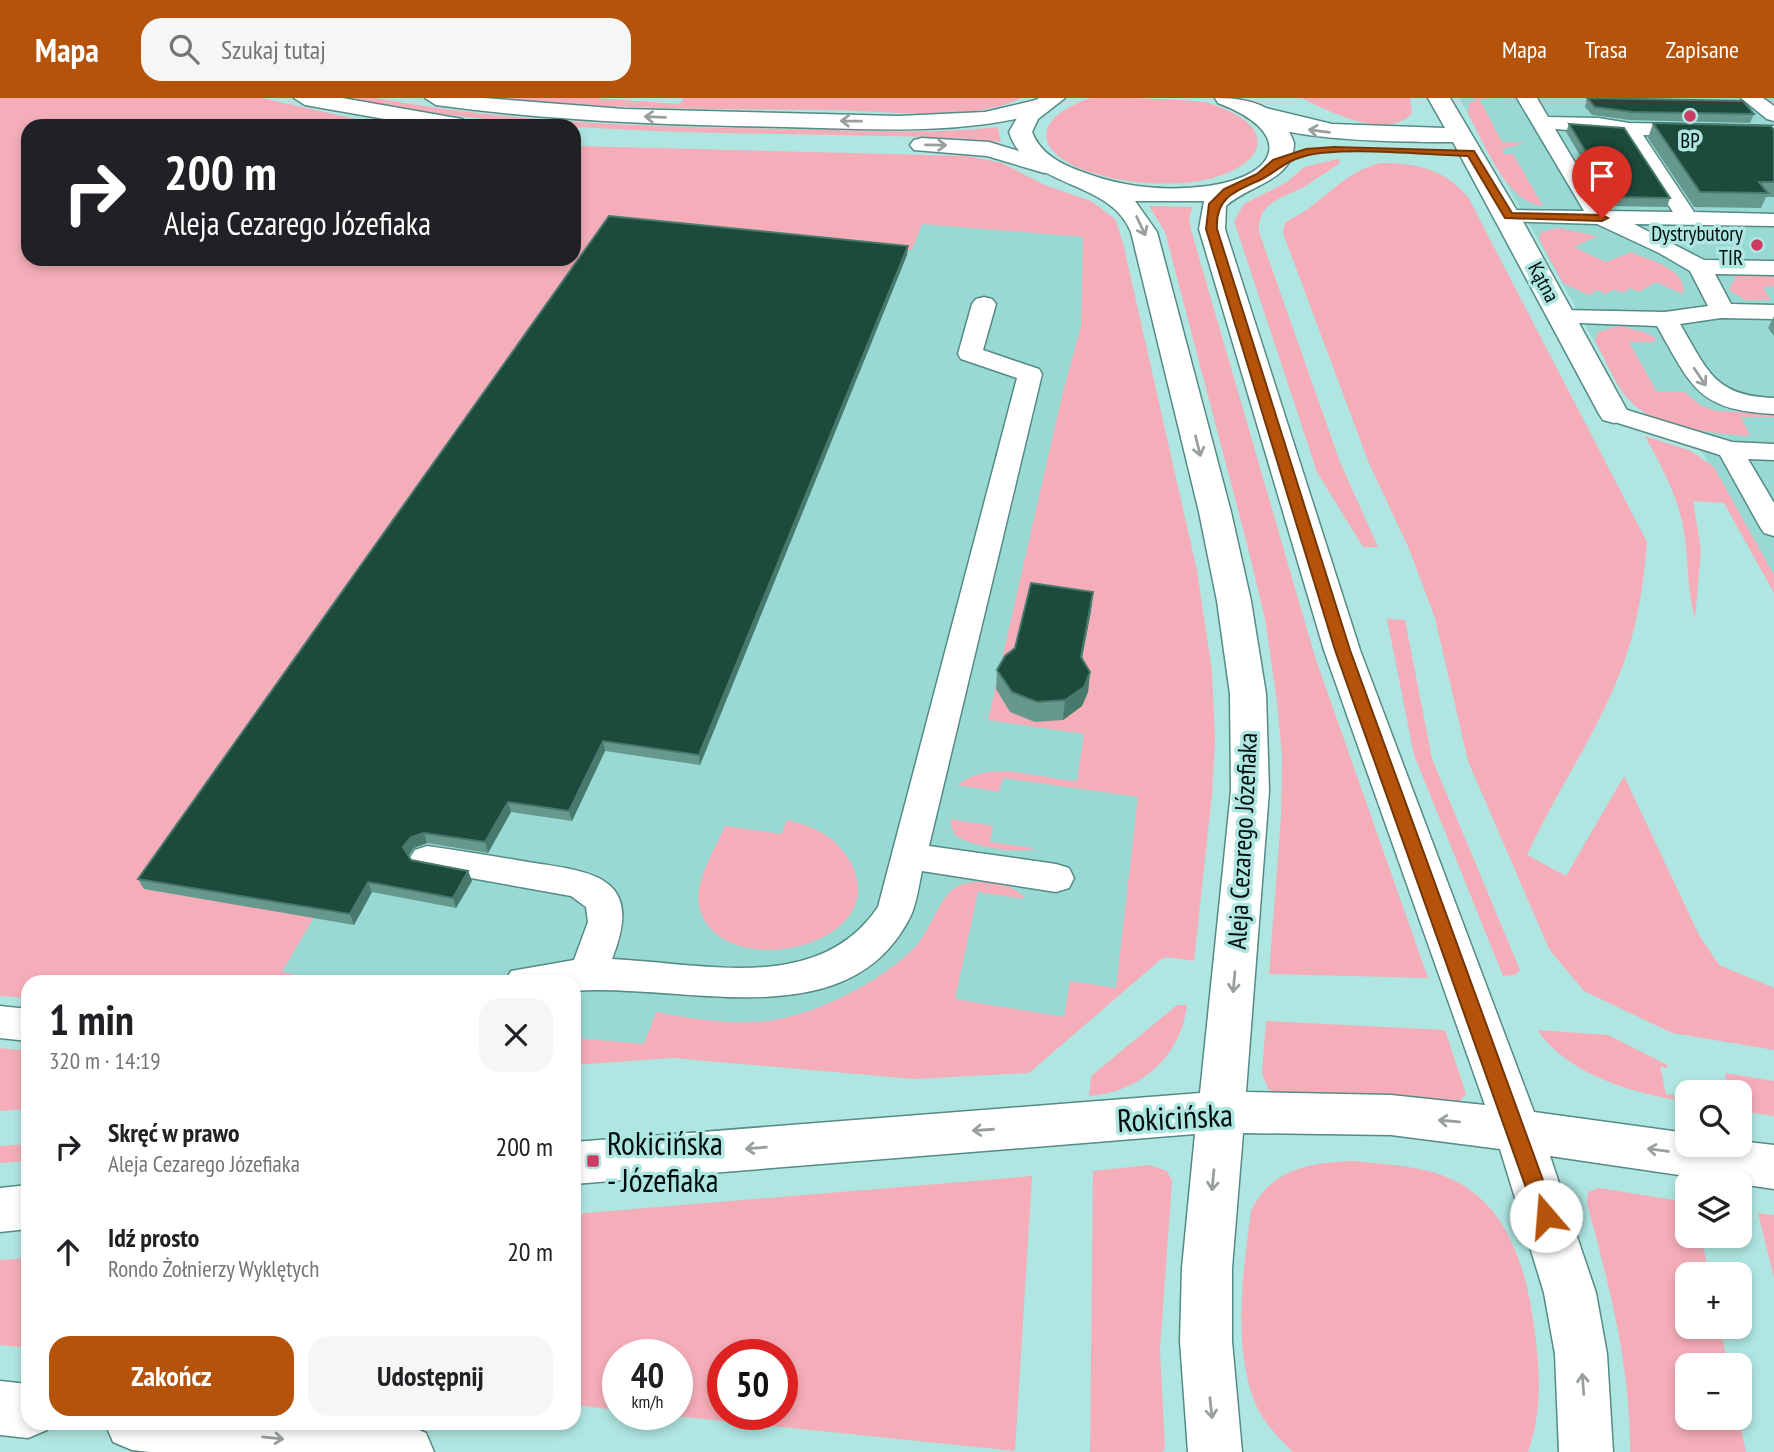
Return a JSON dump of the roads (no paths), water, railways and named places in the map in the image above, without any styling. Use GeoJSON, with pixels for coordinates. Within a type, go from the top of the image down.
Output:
{"type":"FeatureCollection","features":[{"type":"Feature","properties":{"kind":"main road"},"geometry":{"type":"LineString","coordinates":[[305,98],[409,119]]}},
{"type":"Feature","properties":{"kind":"main road"},"geometry":{"type":"LineString","coordinates":[[436,98],[603,115],[894,122],[984,120],[1047,102]]}},
{"type":"Feature","properties":{"kind":"main road"},"geometry":{"type":"LineString","coordinates":[[1226,98],[1257,113],[1298,127],[1465,144]]}},
{"type":"Feature","properties":{"kind":"main road","name":"Kątna"},"geometry":{"type":"LineString","coordinates":[[1439,98],[1508,216],[1614,414]]}},
{"type":"Feature","properties":{"kind":"main road"},"geometry":{"type":"LineString","coordinates":[[1045,166],[1023,143],[1024,124],[1047,102]]}},
{"type":"Feature","properties":{"kind":"main road"},"geometry":{"type":"LineString","coordinates":[[1257,113],[1272,125],[1281,139],[1277,162]]}},
{"type":"Feature","properties":{"kind":"main road"},"geometry":{"type":"LineString","coordinates":[[617,138],[959,146],[1007,153],[1089,185],[1128,193],[1179,195],[1243,184]]}},
{"type":"Feature","properties":{"kind":"main road"},"geometry":{"type":"LineString","coordinates":[[1465,144],[1306,152],[1277,162],[1261,176],[1228,191],[1214,204],[1212,229],[1342,650],[1517,1129],[1570,1293],[1581,1354],[1586,1452]]}},
{"type":"Feature","properties":{"kind":"main road","name":"Aleja Cezarego Józefiaka"},"geometry":{"type":"LineString","coordinates":[[1089,185],[1123,203],[1139,219],[1144,232],[1215,512],[1234,601],[1248,694],[1250,791],[1207,1268],[1206,1341],[1216,1452]]}},
{"type":"Feature","properties":{"kind":"main road","name":"Rokicińska"},"geometry":{"type":"LineString","coordinates":[[581,1162],[1219,1112],[1391,1115],[1517,1129],[1774,1167]]}},
{"type":"Feature","properties":{"kind":"main road"},"geometry":{"type":"LineString","coordinates":[[0,1210],[21,1208]]}},
{"type":"Feature","properties":{"kind":"main road"},"geometry":{"type":"LineString","coordinates":[[0,1408],[21,1410]]}},
{"type":"Feature","properties":{"kind":"main road"},"geometry":{"type":"LineString","coordinates":[[198,1430],[407,1452]]}},
{"type":"Feature","properties":{"kind":"lane"},"geometry":{"type":"LineString","coordinates":[[1527,98],[1587,201],[1602,218],[1667,248],[1699,267],[1718,298],[1721,311]]}},
{"type":"Feature","properties":{"kind":"lane"},"geometry":{"type":"LineString","coordinates":[[1751,98],[1774,115]]}},
{"type":"Feature","properties":{"kind":"lane"},"geometry":{"type":"LineString","coordinates":[[1541,123],[1598,124],[1629,129],[1774,132]]}},
{"type":"Feature","properties":{"kind":"lane"},"geometry":{"type":"LineString","coordinates":[[1629,129],[1688,219]]}},
{"type":"Feature","properties":{"kind":"lane"},"geometry":{"type":"LineString","coordinates":[[1508,216],[1774,220]]}},
{"type":"Feature","properties":{"kind":"lane"},"geometry":{"type":"LineString","coordinates":[[1699,267],[1774,268]]}},
{"type":"Feature","properties":{"kind":"lane"},"geometry":{"type":"LineString","coordinates":[[581,976],[721,982],[771,981],[833,967],[857,956],[877,937],[895,910],[1030,374],[970,354],[984,304]]}},
{"type":"Feature","properties":{"kind":"lane"},"geometry":{"type":"LineString","coordinates":[[1562,317],[1665,319],[1721,311],[1774,312]]}},
{"type":"Feature","properties":{"kind":"lane"},"geometry":{"type":"LineString","coordinates":[[1665,319],[1702,383],[1710,391],[1737,403],[1774,406]]}},
{"type":"Feature","properties":{"kind":"lane"},"geometry":{"type":"LineString","coordinates":[[1614,414],[1730,450],[1774,452]]}},
{"type":"Feature","properties":{"kind":"lane"},"geometry":{"type":"LineString","coordinates":[[1730,450],[1774,527]]}},
{"type":"Feature","properties":{"kind":"lane"},"geometry":{"type":"LineString","coordinates":[[909,856],[1056,878]]}},
{"type":"Feature","properties":{"kind":"lane"},"geometry":{"type":"LineString","coordinates":[[427,859],[578,883],[596,889],[604,900],[607,921],[587,975]]}},
{"type":"Feature","properties":{"kind":"lane"},"geometry":{"type":"LineString","coordinates":[[0,1022],[21,1024]]}},
{"type":"Feature","properties":{"kind":"place","name":"BP"},"geometry":{"type":"Point","coordinates":[1690,116]}},
{"type":"Feature","properties":{"kind":"place","name":"Dystrybutory TIR"},"geometry":{"type":"Point","coordinates":[1757,245]}},
{"type":"Feature","properties":{"kind":"place","name":"Rokicińska - Józefiaka"},"geometry":{"type":"Point","coordinates":[593,1161]}}]}
